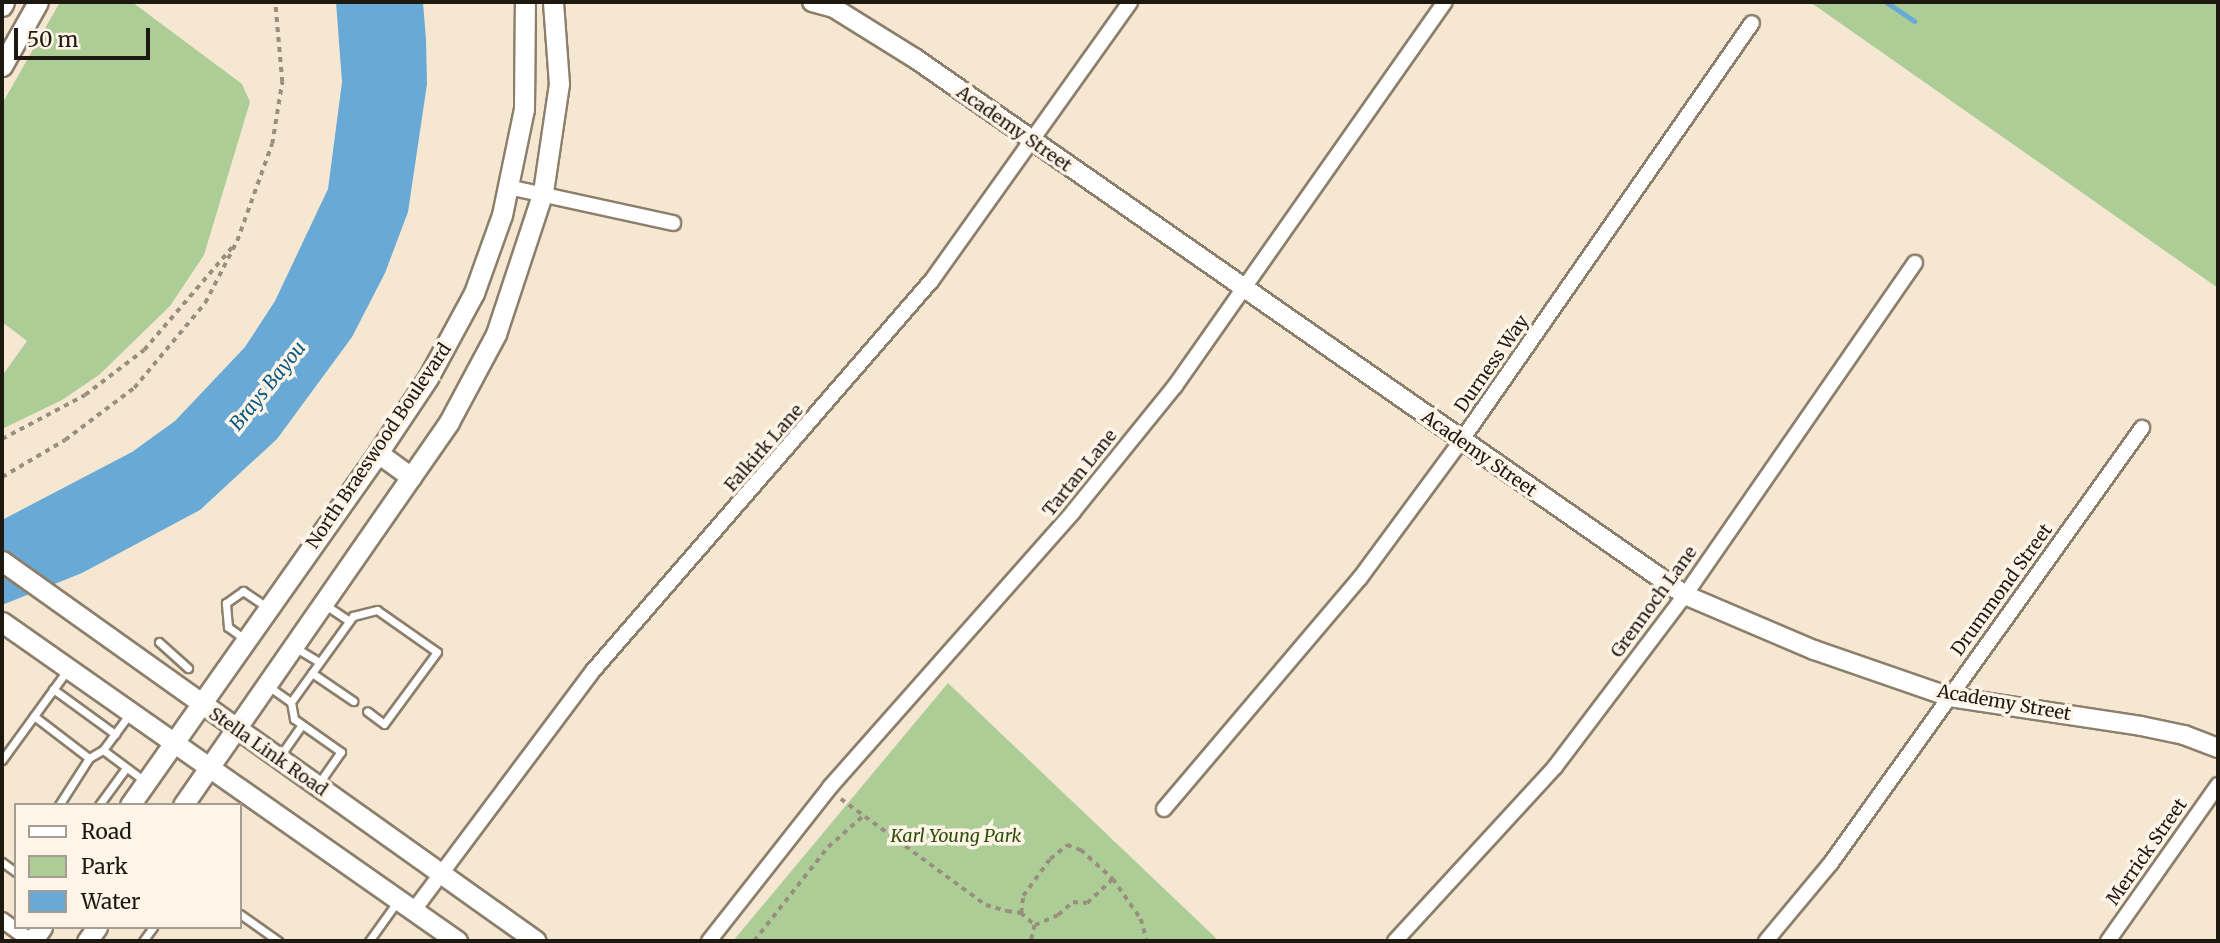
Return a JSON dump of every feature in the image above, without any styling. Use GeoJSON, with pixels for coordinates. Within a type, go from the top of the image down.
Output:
{"type":"FeatureCollection","features":[{"type":"Feature","properties":{"kind":"main road"},"geometry":{"type":"LineString","coordinates":[[4,55],[38,2]]}},
{"type":"Feature","properties":{"kind":"main road","name":"North Braeswood Boulevard"},"geometry":{"type":"LineString","coordinates":[[131,803],[378,453],[434,367],[474,293],[508,187],[524,109],[525,2]]}},
{"type":"Feature","properties":{"kind":"main road"},"geometry":{"type":"LineString","coordinates":[[185,803],[449,422],[496,334],[542,192],[559,84],[554,2]]}},
{"type":"Feature","properties":{"kind":"main road"},"geometry":{"type":"LineString","coordinates":[[378,453],[411,477]]}},
{"type":"Feature","properties":{"kind":"main road","name":"Stella Link Road"},"geometry":{"type":"LineString","coordinates":[[2,561],[536,941]]}},
{"type":"Feature","properties":{"kind":"main road"},"geometry":{"type":"LineString","coordinates":[[2,622],[457,941]]}},
{"type":"Feature","properties":{"kind":"street","name":"Academy Street"},"geometry":{"type":"LineString","coordinates":[[812,2],[835,5],[916,60],[1685,595],[1814,650],[1950,697],[2141,726],[2184,735],[2218,748]]}},
{"type":"Feature","properties":{"kind":"street","name":"Falkirk Lane"},"geometry":{"type":"LineString","coordinates":[[406,905],[440,873],[592,672],[932,280],[1130,2]]}},
{"type":"Feature","properties":{"kind":"street","name":"Tartan Lane"},"geometry":{"type":"LineString","coordinates":[[709,941],[830,787],[1073,512],[1175,386],[1445,2]]}},
{"type":"Feature","properties":{"kind":"street","name":"Durness Way"},"geometry":{"type":"LineString","coordinates":[[1164,809],[1360,578],[1461,441],[1752,23]]}},
{"type":"Feature","properties":{"kind":"street"},"geometry":{"type":"LineString","coordinates":[[508,187],[542,192],[673,223]]}},
{"type":"Feature","properties":{"kind":"street","name":"Grennoch Lane"},"geometry":{"type":"LineString","coordinates":[[1395,941],[1555,767],[1685,595],[1915,263]]}},
{"type":"Feature","properties":{"kind":"street","name":"Drummond Street"},"geometry":{"type":"LineString","coordinates":[[1766,941],[1831,863],[2142,428]]}},
{"type":"Feature","properties":{"kind":"street","name":"Merrick Street"},"geometry":{"type":"LineString","coordinates":[[2108,941],[2218,785]]}},
{"type":"Feature","properties":{"kind":"street"},"geometry":{"type":"LineString","coordinates":[[14,929],[31,941]]}},
{"type":"Feature","properties":{"kind":"lane"},"geometry":{"type":"LineString","coordinates":[[246,640],[228,627],[226,603],[243,592],[268,609]]}},
{"type":"Feature","properties":{"kind":"lane"},"geometry":{"type":"LineString","coordinates":[[324,604],[349,621]]}},
{"type":"Feature","properties":{"kind":"lane"},"geometry":{"type":"LineString","coordinates":[[317,786],[341,752],[293,719],[291,702],[353,616],[377,610],[437,652],[384,724],[367,711]]}},
{"type":"Feature","properties":{"kind":"lane"},"geometry":{"type":"LineString","coordinates":[[159,642],[188,668]]}},
{"type":"Feature","properties":{"kind":"lane"},"geometry":{"type":"LineString","coordinates":[[295,647],[319,662]]}},
{"type":"Feature","properties":{"kind":"lane"},"geometry":{"type":"LineString","coordinates":[[155,671],[171,653]]}},
{"type":"Feature","properties":{"kind":"lane"},"geometry":{"type":"LineString","coordinates":[[2,760],[68,668]]}},
{"type":"Feature","properties":{"kind":"lane"},"geometry":{"type":"LineString","coordinates":[[312,673],[353,701]]}},
{"type":"Feature","properties":{"kind":"lane"},"geometry":{"type":"LineString","coordinates":[[268,686],[291,702]]}},
{"type":"Feature","properties":{"kind":"lane"},"geometry":{"type":"LineString","coordinates":[[54,689],[115,734]]}},
{"type":"Feature","properties":{"kind":"lane"},"geometry":{"type":"LineString","coordinates":[[59,803],[89,758],[103,750],[131,712]]}},
{"type":"Feature","properties":{"kind":"lane"},"geometry":{"type":"LineString","coordinates":[[34,716],[89,758]]}},
{"type":"Feature","properties":{"kind":"lane"},"geometry":{"type":"LineString","coordinates":[[278,759],[302,725]]}},
{"type":"Feature","properties":{"kind":"lane"},"geometry":{"type":"LineString","coordinates":[[103,750],[146,783]]}},
{"type":"Feature","properties":{"kind":"lane"},"geometry":{"type":"LineString","coordinates":[[100,803],[126,768]]}},
{"type":"Feature","properties":{"kind":"lane"},"geometry":{"type":"LineString","coordinates":[[369,941],[406,905]]}},
{"type":"Feature","properties":{"kind":"lane"},"geometry":{"type":"LineString","coordinates":[[242,915],[278,941]]}},
{"type":"Feature","properties":{"kind":"path"},"geometry":{"type":"LineString","coordinates":[[2,477],[65,440],[134,388],[205,303],[237,241],[261,181],[279,106],[281,69],[275,2]]}},
{"type":"Feature","properties":{"kind":"path"},"geometry":{"type":"LineString","coordinates":[[2,439],[85,395],[144,350],[237,241]]}},
{"type":"Feature","properties":{"kind":"path"},"geometry":{"type":"LineString","coordinates":[[830,787],[863,816],[986,905],[1021,913],[1035,925]]}},
{"type":"Feature","properties":{"kind":"path"},"geometry":{"type":"LineString","coordinates":[[754,941],[812,866],[863,816]]}},
{"type":"Feature","properties":{"kind":"path"},"geometry":{"type":"LineString","coordinates":[[1021,913],[1023,896],[1034,879],[1067,845],[1099,862],[1142,919],[1147,941]]}},
{"type":"Feature","properties":{"kind":"path"},"geometry":{"type":"LineString","coordinates":[[1035,925],[1058,915],[1073,902],[1087,903],[1113,879]]}},
{"type":"Feature","properties":{"kind":"path"},"geometry":{"type":"LineString","coordinates":[[1031,941],[1035,925]]}},
{"type":"Feature","properties":{"kind":"green space"},"geometry":{"type":"Polygon","coordinates":[[[60,2],[132,2],[242,84],[250,102],[204,255],[170,306],[99,375],[62,400],[2,429],[2,376],[27,341],[2,322],[2,104],[60,2]]]}},
{"type":"Feature","properties":{"kind":"green space"},"geometry":{"type":"Polygon","coordinates":[[[1810,2],[2218,2],[2218,288],[1810,2]]]}},
{"type":"Feature","properties":{"kind":"green space","name":"Karl Young Park"},"geometry":{"type":"Polygon","coordinates":[[[948,683],[1218,940],[733,941],[948,683]]]}},
{"type":"Feature","properties":{"kind":"water","name":"Brays Bayou"},"geometry":{"type":"Polygon","coordinates":[[[336,2],[423,2],[426,40],[427,84],[408,212],[385,273],[352,337],[277,439],[200,510],[82,573],[2,605],[2,520],[132,452],[175,421],[245,347],[275,301],[328,189],[342,82],[336,2]]]}},
{"type":"Feature","properties":{"kind":"waterway"},"geometry":{"type":"LineString","coordinates":[[1886,2],[1914,21]]}}]}
